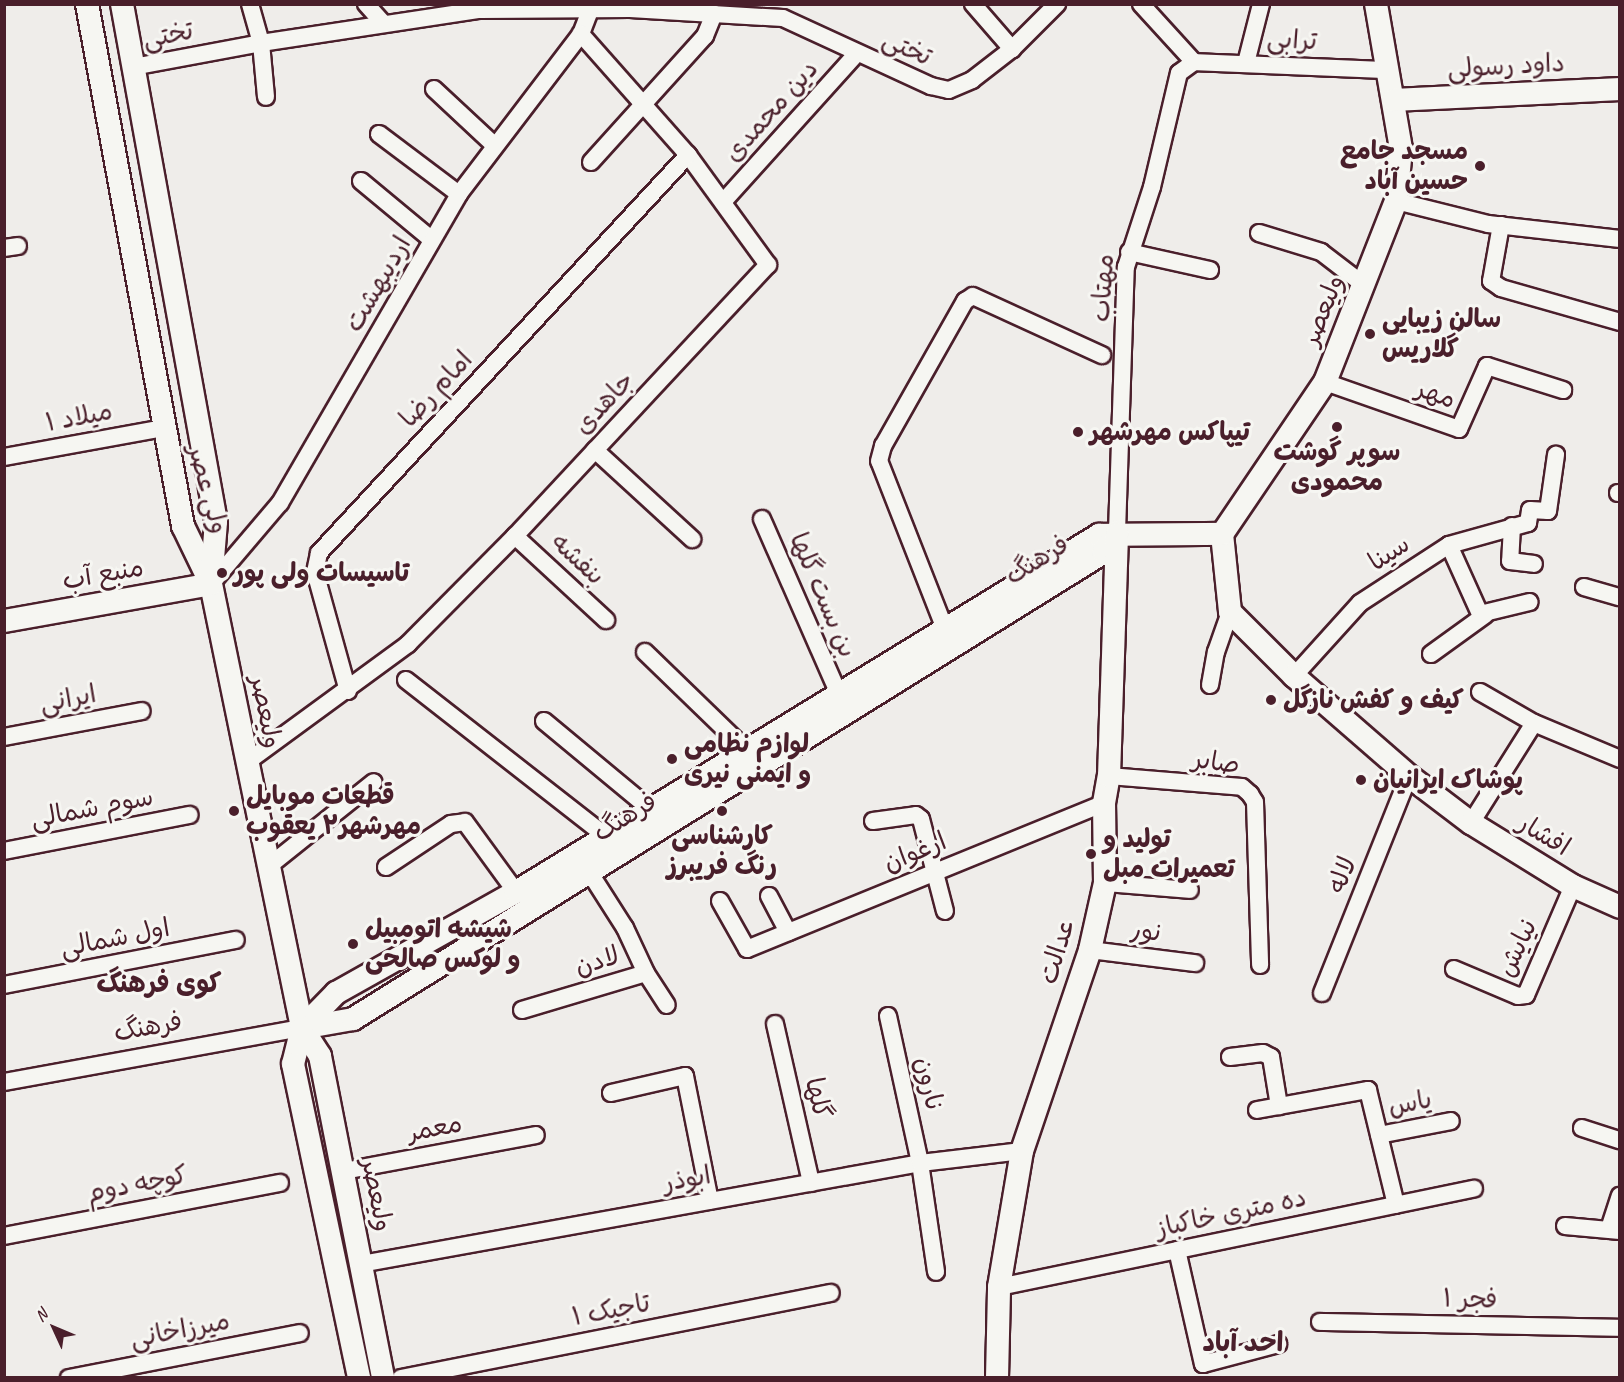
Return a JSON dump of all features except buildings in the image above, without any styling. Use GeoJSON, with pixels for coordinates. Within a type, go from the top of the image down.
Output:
{"type":"FeatureCollection","features":[{"type":"Feature","properties":{"kind":"street","name":"ولی عصر"},"geometry":{"type":"LineString","coordinates":[[87,4],[163,428],[183,526],[211,584]]}},
{"type":"Feature","properties":{"kind":"street","name":"ولی عصر"},"geometry":{"type":"LineString","coordinates":[[122,4],[216,522],[211,584]]}},
{"type":"Feature","properties":{"kind":"street"},"geometry":{"type":"LineString","coordinates":[[250,4],[261,43],[266,97]]}},
{"type":"Feature","properties":{"kind":"street"},"geometry":{"type":"LineString","coordinates":[[366,4],[384,24]]}},
{"type":"Feature","properties":{"kind":"street"},"geometry":{"type":"LineString","coordinates":[[973,4],[1011,49]]}},
{"type":"Feature","properties":{"kind":"street","name":"تختی"},"geometry":{"type":"LineString","coordinates":[[133,68],[261,43],[480,10],[590,10],[631,7],[783,18],[931,86],[949,90],[972,80],[1011,49],[1057,4]]}},
{"type":"Feature","properties":{"kind":"street"},"geometry":{"type":"LineString","coordinates":[[1141,4],[1194,62]]}},
{"type":"Feature","properties":{"kind":"street"},"geometry":{"type":"LineString","coordinates":[[1246,63],[1261,4]]}},
{"type":"Feature","properties":{"kind":"street","name":"ولیعصر"},"geometry":{"type":"LineString","coordinates":[[1222,534],[1325,382],[1396,201],[1401,149],[1376,4]]}},
{"type":"Feature","properties":{"kind":"street","name":"اردیبهشت"},"geometry":{"type":"LineString","coordinates":[[211,584],[280,503],[459,194],[494,145],[582,34],[590,10]]}},
{"type":"Feature","properties":{"kind":"street"},"geometry":{"type":"LineString","coordinates":[[591,162],[705,36],[714,14]]}},
{"type":"Feature","properties":{"kind":"street","name":"جاهدی"},"geometry":{"type":"LineString","coordinates":[[247,762],[348,691],[408,644],[515,536],[768,265],[688,155],[582,34]]}},
{"type":"Feature","properties":{"kind":"street","name":"دین محمدی"},"geometry":{"type":"LineString","coordinates":[[723,202],[857,53]]}},
{"type":"Feature","properties":{"kind":"street","name":"ترابی"},"geometry":{"type":"LineString","coordinates":[[1194,62],[1388,70]]}},
{"type":"Feature","properties":{"kind":"street","name":"مهتاب"},"geometry":{"type":"LineString","coordinates":[[1117,532],[1128,252],[1152,187],[1175,83],[1179,73],[1194,62]]}},
{"type":"Feature","properties":{"kind":"street"},"geometry":{"type":"LineString","coordinates":[[434,88],[494,145]]}},
{"type":"Feature","properties":{"kind":"street","name":"داود رسولی"},"geometry":{"type":"LineString","coordinates":[[1394,100],[1620,89]]}},
{"type":"Feature","properties":{"kind":"street"},"geometry":{"type":"LineString","coordinates":[[379,134],[459,194]]}},
{"type":"Feature","properties":{"kind":"street","name":"امام رضا"},"geometry":{"type":"LineString","coordinates":[[348,691],[315,572],[319,552],[688,155]]}},
{"type":"Feature","properties":{"kind":"street"},"geometry":{"type":"LineString","coordinates":[[361,181],[432,240]]}},
{"type":"Feature","properties":{"kind":"street"},"geometry":{"type":"LineString","coordinates":[[1396,201],[1501,225],[1620,239]]}},
{"type":"Feature","properties":{"kind":"street"},"geometry":{"type":"LineString","coordinates":[[1501,225],[1491,281],[1501,288],[1620,322]]}},
{"type":"Feature","properties":{"kind":"street"},"geometry":{"type":"LineString","coordinates":[[1259,233],[1321,252],[1364,285]]}},
{"type":"Feature","properties":{"kind":"street"},"geometry":{"type":"LineString","coordinates":[[1128,252],[1210,270]]}},
{"type":"Feature","properties":{"kind":"street"},"geometry":{"type":"LineString","coordinates":[[945,628],[879,461],[884,446],[964,301],[978,298],[1102,355]]}},
{"type":"Feature","properties":{"kind":"street","name":"مهر"},"geometry":{"type":"LineString","coordinates":[[1325,382],[1459,429],[1487,366],[1563,390]]}},
{"type":"Feature","properties":{"kind":"street","name":"میلاد ۱"},"geometry":{"type":"LineString","coordinates":[[4,457],[163,428]]}},
{"type":"Feature","properties":{"kind":"street"},"geometry":{"type":"LineString","coordinates":[[595,450],[692,539]]}},
{"type":"Feature","properties":{"kind":"street","name":"سینا"},"geometry":{"type":"LineString","coordinates":[[1294,676],[1360,603],[1449,545],[1528,523],[1530,510],[1548,511],[1556,455]]}},
{"type":"Feature","properties":{"kind":"street","name":"بن بست گلها"},"geometry":{"type":"LineString","coordinates":[[762,519],[838,692]]}},
{"type":"Feature","properties":{"kind":"street"},"geometry":{"type":"LineString","coordinates":[[1512,526],[1510,561],[1534,564]]}},
{"type":"Feature","properties":{"kind":"street","name":"فرهنگ"},"geometry":{"type":"LineString","coordinates":[[4,1082],[353,1019],[1104,552],[1117,532]]}},
{"type":"Feature","properties":{"kind":"street","name":"فرهنگ"},"geometry":{"type":"LineString","coordinates":[[302,1028],[336,993],[516,892],[838,692],[1099,535],[1117,532],[1222,534]]}},
{"type":"Feature","properties":{"kind":"street","name":"عدالت"},"geometry":{"type":"LineString","coordinates":[[997,1377],[999,1287],[1022,1151],[1090,950],[1105,883],[1104,803],[1109,776],[1117,532]]}},
{"type":"Feature","properties":{"kind":"street"},"geometry":{"type":"LineString","coordinates":[[1210,685],[1216,652],[1230,612],[1222,534]]}},
{"type":"Feature","properties":{"kind":"street","name":"بنفشه"},"geometry":{"type":"LineString","coordinates":[[515,536],[606,620]]}},
{"type":"Feature","properties":{"kind":"street"},"geometry":{"type":"LineString","coordinates":[[1449,545],[1477,609],[1485,615]]}},
{"type":"Feature","properties":{"kind":"street","name":"ولیعصر"},"geometry":{"type":"LineString","coordinates":[[211,584],[302,1028],[320,1056],[383,1377]]}},
{"type":"Feature","properties":{"kind":"street","name":"منبع آب"},"geometry":{"type":"LineString","coordinates":[[4,621],[211,584]]}},
{"type":"Feature","properties":{"kind":"street"},"geometry":{"type":"LineString","coordinates":[[1584,587],[1620,597]]}},
{"type":"Feature","properties":{"kind":"street"},"geometry":{"type":"LineString","coordinates":[[1431,654],[1485,615],[1530,602]]}},
{"type":"Feature","properties":{"kind":"street","name":"افشار"},"geometry":{"type":"LineString","coordinates":[[1230,612],[1294,676],[1409,776],[1471,823],[1573,886],[1620,907]]}},
{"type":"Feature","properties":{"kind":"street"},"geometry":{"type":"LineString","coordinates":[[645,652],[745,749]]}},
{"type":"Feature","properties":{"kind":"street"},"geometry":{"type":"LineString","coordinates":[[406,680],[606,836]]}},
{"type":"Feature","properties":{"kind":"street"},"geometry":{"type":"LineString","coordinates":[[1480,692],[1534,723],[1620,759]]}},
{"type":"Feature","properties":{"kind":"street","name":"ایرانی"},"geometry":{"type":"LineString","coordinates":[[4,737],[142,711]]}},
{"type":"Feature","properties":{"kind":"street"},"geometry":{"type":"LineString","coordinates":[[544,721],[650,809]]}},
{"type":"Feature","properties":{"kind":"street"},"geometry":{"type":"LineString","coordinates":[[1471,823],[1534,723]]}},
{"type":"Feature","properties":{"kind":"street","name":"صابر"},"geometry":{"type":"LineString","coordinates":[[1109,776],[1242,787],[1250,794],[1255,802],[1260,965]]}},
{"type":"Feature","properties":{"kind":"street","name":"لاله"},"geometry":{"type":"LineString","coordinates":[[1322,993],[1409,776]]}},
{"type":"Feature","properties":{"kind":"street"},"geometry":{"type":"LineString","coordinates":[[269,866],[374,782]]}},
{"type":"Feature","properties":{"kind":"street","name":"ارغوان"},"geometry":{"type":"LineString","coordinates":[[720,901],[747,949],[1104,803]]}},
{"type":"Feature","properties":{"kind":"street","name":"سوم شمالی"},"geometry":{"type":"LineString","coordinates":[[4,852],[190,815]]}},
{"type":"Feature","properties":{"kind":"street"},"geometry":{"type":"LineString","coordinates":[[873,821],[916,815],[923,825],[945,911]]}},
{"type":"Feature","properties":{"kind":"street"},"geometry":{"type":"LineString","coordinates":[[386,867],[451,824],[465,822],[516,892]]}},
{"type":"Feature","properties":{"kind":"street","name":"لادن"},"geometry":{"type":"LineString","coordinates":[[522,1010],[646,973],[625,928],[590,873]]}},
{"type":"Feature","properties":{"kind":"street"},"geometry":{"type":"LineString","coordinates":[[1105,883],[1190,890]]}},
{"type":"Feature","properties":{"kind":"street","name":"نیایش"},"geometry":{"type":"LineString","coordinates":[[1454,969],[1518,996],[1526,995],[1573,886]]}},
{"type":"Feature","properties":{"kind":"street"},"geometry":{"type":"LineString","coordinates":[[769,896],[788,932]]}},
{"type":"Feature","properties":{"kind":"street","name":"اول شمالی"},"geometry":{"type":"LineString","coordinates":[[4,985],[236,940]]}},
{"type":"Feature","properties":{"kind":"street","name":"نور"},"geometry":{"type":"LineString","coordinates":[[1090,950],[1195,963]]}},
{"type":"Feature","properties":{"kind":"street"},"geometry":{"type":"LineString","coordinates":[[646,973],[667,1005]]}},
{"type":"Feature","properties":{"kind":"street","name":"نارون"},"geometry":{"type":"LineString","coordinates":[[888,1016],[920,1163],[936,1272]]}},
{"type":"Feature","properties":{"kind":"street","name":"گلها"},"geometry":{"type":"LineString","coordinates":[[775,1024],[811,1183]]}},
{"type":"Feature","properties":{"kind":"street","name":"ولیعصر"},"geometry":{"type":"LineString","coordinates":[[302,1028],[293,1064],[359,1377]]}},
{"type":"Feature","properties":{"kind":"street"},"geometry":{"type":"LineString","coordinates":[[1230,1057],[1263,1053],[1271,1057],[1279,1106]]}},
{"type":"Feature","properties":{"kind":"street"},"geometry":{"type":"LineString","coordinates":[[610,1093],[685,1076],[710,1201]]}},
{"type":"Feature","properties":{"kind":"street"},"geometry":{"type":"LineString","coordinates":[[1257,1110],[1368,1090],[1396,1205]]}},
{"type":"Feature","properties":{"kind":"street","name":"یاس"},"geometry":{"type":"LineString","coordinates":[[1379,1135],[1451,1121]]}},
{"type":"Feature","properties":{"kind":"street"},"geometry":{"type":"LineString","coordinates":[[1582,1128],[1620,1140]]}},
{"type":"Feature","properties":{"kind":"street","name":"معمر"},"geometry":{"type":"LineString","coordinates":[[344,1171],[536,1135]]}},
{"type":"Feature","properties":{"kind":"street","name":"ابوذر"},"geometry":{"type":"LineString","coordinates":[[361,1264],[920,1163],[1022,1151]]}},
{"type":"Feature","properties":{"kind":"street","name":"کوچه دوم"},"geometry":{"type":"LineString","coordinates":[[4,1236],[280,1183]]}},
{"type":"Feature","properties":{"kind":"street","name":"ده متری خاکباز"},"geometry":{"type":"LineString","coordinates":[[999,1287],[1474,1189]]}},
{"type":"Feature","properties":{"kind":"street"},"geometry":{"type":"LineString","coordinates":[[1565,1226],[1614,1230],[1620,1196]]}},
{"type":"Feature","properties":{"kind":"street"},"geometry":{"type":"LineString","coordinates":[[1177,1250],[1203,1364],[1278,1344]]}},
{"type":"Feature","properties":{"kind":"street","name":"تاجیک ۱"},"geometry":{"type":"LineString","coordinates":[[401,1377],[831,1293]]}},
{"type":"Feature","properties":{"kind":"street","name":"فجر ۱"},"geometry":{"type":"LineString","coordinates":[[1320,1322],[1620,1328]]}},
{"type":"Feature","properties":{"kind":"street","name":"میرزاخانی"},"geometry":{"type":"LineString","coordinates":[[69,1377],[300,1333]]}},
{"type":"Feature","properties":{"kind":"place","name":"مسجد جامع حسین آباد"},"geometry":{"type":"Point","coordinates":[1480,166]}},
{"type":"Feature","properties":{"kind":"place","name":"سالن زیبایی گلاریس"},"geometry":{"type":"Point","coordinates":[1370,334]}},
{"type":"Feature","properties":{"kind":"place","name":"سوپر گوشت محمودی"},"geometry":{"type":"Point","coordinates":[1337,427]}},
{"type":"Feature","properties":{"kind":"place","name":"تیپاکس مهرشهر"},"geometry":{"type":"Point","coordinates":[1078,432]}},
{"type":"Feature","properties":{"kind":"place","name":"تاسیسات ولی پور"},"geometry":{"type":"Point","coordinates":[222,573]}},
{"type":"Feature","properties":{"kind":"place","name":"کیف و کفش نازگل"},"geometry":{"type":"Point","coordinates":[1271,700]}},
{"type":"Feature","properties":{"kind":"place","name":"لوازم نظامی و ایمنی نیری"},"geometry":{"type":"Point","coordinates":[672,759]}},
{"type":"Feature","properties":{"kind":"place","name":"پوشاک ایرانیان"},"geometry":{"type":"Point","coordinates":[1361,780]}},
{"type":"Feature","properties":{"kind":"place","name":"قطعات موبایل مهرشهر۲ یعقوب"},"geometry":{"type":"Point","coordinates":[234,811]}},
{"type":"Feature","properties":{"kind":"place","name":"کارشناسی رنگ فریبرز"},"geometry":{"type":"Point","coordinates":[722,811]}},
{"type":"Feature","properties":{"kind":"place","name":"تولید و تعمیرات مبل"},"geometry":{"type":"Point","coordinates":[1091,854]}},
{"type":"Feature","properties":{"kind":"place","name":"شیشه اتومبیل و لوکس صالحی"},"geometry":{"type":"Point","coordinates":[353,944]}},
{"type":"Feature","properties":{"kind":"district","name":"کوی فرهنگ"},"geometry":{"type":"Point","coordinates":[159,984]}},
{"type":"Feature","properties":{"kind":"district","name":"احد آباد"},"geometry":{"type":"Point","coordinates":[1243,1343]}}]}
